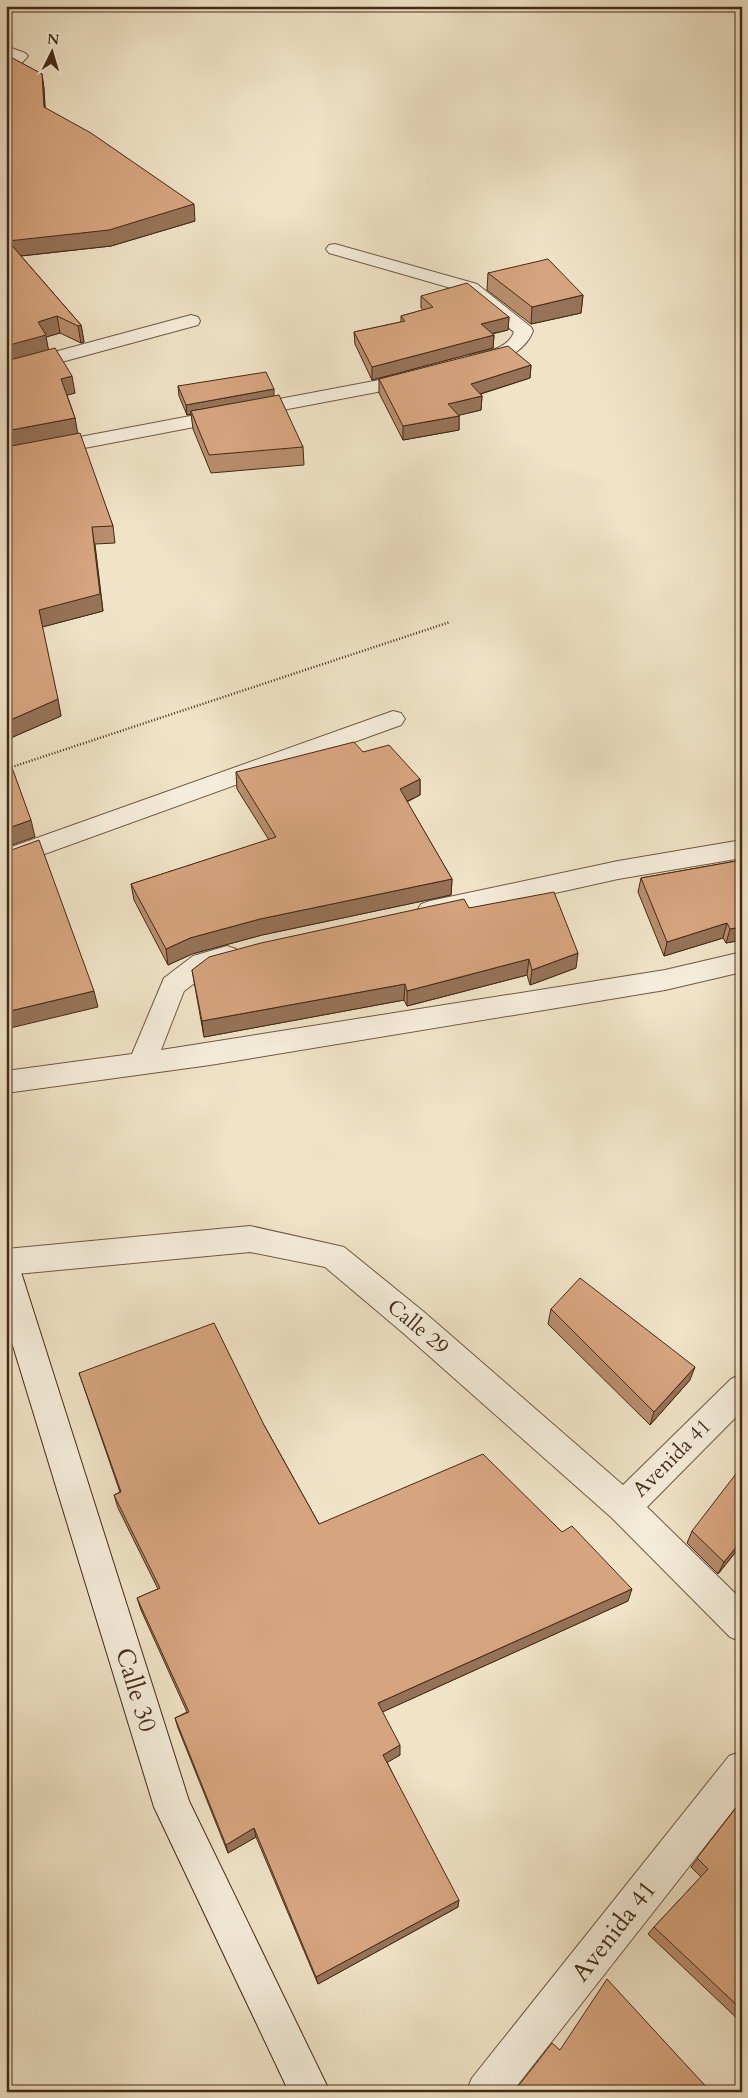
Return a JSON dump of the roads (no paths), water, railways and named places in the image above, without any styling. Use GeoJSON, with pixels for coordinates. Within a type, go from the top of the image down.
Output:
{"type":"FeatureCollection","features":[{"type":"Feature","properties":{"kind":"street"},"geometry":{"type":"LineString","coordinates":[[6,50],[20,56],[15,62],[6,65]]}},
{"type":"Feature","properties":{"kind":"street"},"geometry":{"type":"LineString","coordinates":[[335,249],[471,288],[524,331],[522,339],[509,351],[464,363]]}},
{"type":"Feature","properties":{"kind":"street"},"geometry":{"type":"LineString","coordinates":[[6,371],[191,321]]}},
{"type":"Feature","properties":{"kind":"street"},"geometry":{"type":"LineString","coordinates":[[6,458],[393,383],[428,373]]}},
{"type":"Feature","properties":{"kind":"street"},"geometry":{"type":"LineString","coordinates":[[6,859],[393,719]]}},
{"type":"Feature","properties":{"kind":"street"},"geometry":{"type":"LineString","coordinates":[[406,916],[618,870],[742,849]]}},
{"type":"Feature","properties":{"kind":"street"},"geometry":{"type":"LineString","coordinates":[[142,1063],[173,985],[202,963],[254,949]]}},
{"type":"Feature","properties":{"kind":"street"},"geometry":{"type":"LineString","coordinates":[[6,1082],[220,1052],[665,980],[742,962]]}},
{"type":"Feature","properties":{"kind":"street","name":"Calle 29"},"geometry":{"type":"LineString","coordinates":[[6,1262],[250,1239],[333,1256],[414,1322],[624,1507],[742,1625]]}},
{"type":"Feature","properties":{"kind":"street","name":"Calle 30"},"geometry":{"type":"LineString","coordinates":[[6,1272],[172,1807],[310,2092]]}},
{"type":"Feature","properties":{"kind":"street","name":"Avenida 41"},"geometry":{"type":"LineString","coordinates":[[624,1507],[742,1388]]}},
{"type":"Feature","properties":{"kind":"street","name":"Avenida 41"},"geometry":{"type":"LineString","coordinates":[[486,2092],[742,1769]]}}]}
